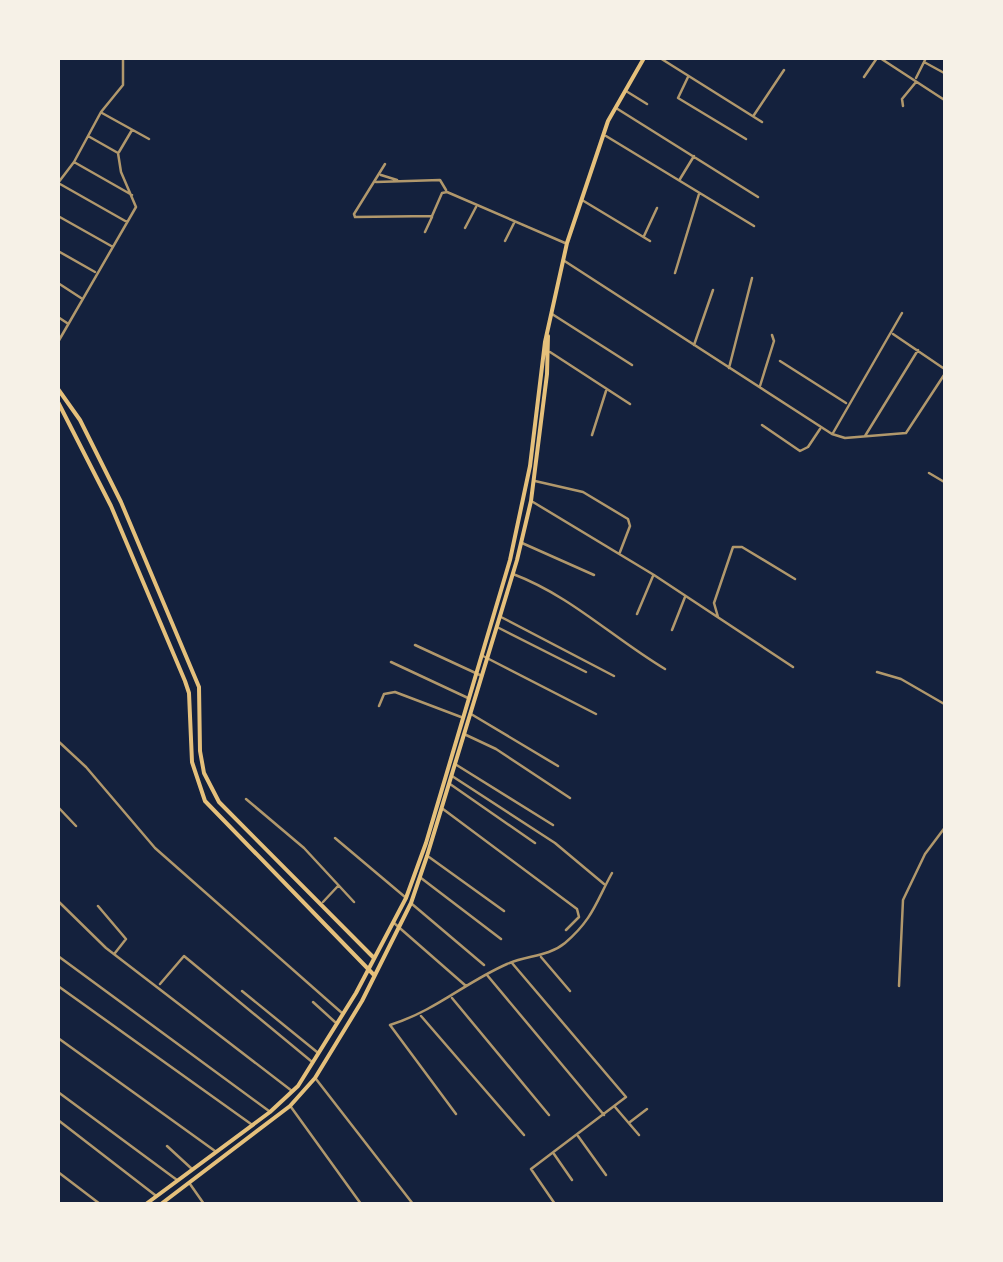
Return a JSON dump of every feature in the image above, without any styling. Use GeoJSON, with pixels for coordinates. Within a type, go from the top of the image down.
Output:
{"type":"FeatureCollection","features":[{"type":"Feature","properties":{"kind":"main road"},"geometry":{"type":"LineString","coordinates":[[510,573],[531,500],[550,313],[567,243],[602,134],[644,58]]}},
{"type":"Feature","properties":{"kind":"main road"},"geometry":{"type":"LineString","coordinates":[[162,1204],[290,1106],[315,1078],[399,927],[510,573],[533,467],[548,334]]}},
{"type":"Feature","properties":{"kind":"main road"},"geometry":{"type":"LineString","coordinates":[[58,389],[80,420],[121,502],[198,687],[204,773],[228,813],[380,963]]}},
{"type":"Feature","properties":{"kind":"main road"},"geometry":{"type":"LineString","coordinates":[[58,402],[111,506],[189,693],[192,762],[205,801],[374,975]]}},
{"type":"Feature","properties":{"kind":"main road"},"geometry":{"type":"LineString","coordinates":[[111,506],[121,502]]}},
{"type":"Feature","properties":{"kind":"main road"},"geometry":{"type":"LineString","coordinates":[[485,656],[498,627],[498,616]]}},
{"type":"Feature","properties":{"kind":"main road"},"geometry":{"type":"LineString","coordinates":[[146,1204],[293,1092],[343,1014],[420,877],[463,733],[469,699],[480,675]]}},
{"type":"Feature","properties":{"kind":"main road"},"geometry":{"type":"LineString","coordinates":[[175,1183],[178,1192]]}},
{"type":"Feature","properties":{"kind":"street"},"geometry":{"type":"LineString","coordinates":[[124,58],[124,85],[101,112],[58,184],[128,223]]}},
{"type":"Feature","properties":{"kind":"street"},"geometry":{"type":"LineString","coordinates":[[660,58],[762,122]]}},
{"type":"Feature","properties":{"kind":"street"},"geometry":{"type":"LineString","coordinates":[[864,77],[878,58],[946,101]]}},
{"type":"Feature","properties":{"kind":"street"},"geometry":{"type":"LineString","coordinates":[[892,66],[897,58]]}},
{"type":"Feature","properties":{"kind":"street"},"geometry":{"type":"LineString","coordinates":[[903,106],[902,99],[925,60],[946,74]]}},
{"type":"Feature","properties":{"kind":"street"},"geometry":{"type":"LineString","coordinates":[[753,116],[784,70]]}},
{"type":"Feature","properties":{"kind":"street"},"geometry":{"type":"LineString","coordinates":[[689,76],[678,98],[746,139]]}},
{"type":"Feature","properties":{"kind":"street"},"geometry":{"type":"LineString","coordinates":[[625,90],[647,104]]}},
{"type":"Feature","properties":{"kind":"street"},"geometry":{"type":"LineString","coordinates":[[614,108],[758,197]]}},
{"type":"Feature","properties":{"kind":"street"},"geometry":{"type":"LineString","coordinates":[[101,112],[149,139]]}},
{"type":"Feature","properties":{"kind":"street"},"geometry":{"type":"LineString","coordinates":[[58,342],[135,211],[134,196],[121,172],[118,153],[132,130]]}},
{"type":"Feature","properties":{"kind":"street"},"geometry":{"type":"LineString","coordinates":[[602,134],[754,226]]}},
{"type":"Feature","properties":{"kind":"street"},"geometry":{"type":"LineString","coordinates":[[88,136],[118,153]]}},
{"type":"Feature","properties":{"kind":"street"},"geometry":{"type":"LineString","coordinates":[[679,180],[694,156]]}},
{"type":"Feature","properties":{"kind":"street"},"geometry":{"type":"LineString","coordinates":[[74,162],[134,196]]}},
{"type":"Feature","properties":{"kind":"street"},"geometry":{"type":"LineString","coordinates":[[385,164],[355,217],[432,216]]}},
{"type":"Feature","properties":{"kind":"street"},"geometry":{"type":"LineString","coordinates":[[379,174],[400,181]]}},
{"type":"Feature","properties":{"kind":"street"},"geometry":{"type":"LineString","coordinates":[[374,182],[440,180],[447,192],[567,243]]}},
{"type":"Feature","properties":{"kind":"street"},"geometry":{"type":"LineString","coordinates":[[425,232],[442,194],[447,192]]}},
{"type":"Feature","properties":{"kind":"street"},"geometry":{"type":"LineString","coordinates":[[674,273],[699,192]]}},
{"type":"Feature","properties":{"kind":"street"},"geometry":{"type":"LineString","coordinates":[[580,199],[650,241]]}},
{"type":"Feature","properties":{"kind":"street"},"geometry":{"type":"LineString","coordinates":[[466,228],[476,206]]}},
{"type":"Feature","properties":{"kind":"street"},"geometry":{"type":"LineString","coordinates":[[643,237],[657,208]]}},
{"type":"Feature","properties":{"kind":"street"},"geometry":{"type":"LineString","coordinates":[[58,216],[113,248]]}},
{"type":"Feature","properties":{"kind":"street"},"geometry":{"type":"LineString","coordinates":[[506,240],[514,222]]}},
{"type":"Feature","properties":{"kind":"street"},"geometry":{"type":"LineString","coordinates":[[58,251],[98,274]]}},
{"type":"Feature","properties":{"kind":"street"},"geometry":{"type":"LineString","coordinates":[[563,260],[728,370],[821,428],[844,438],[906,432],[946,371],[892,333]]}},
{"type":"Feature","properties":{"kind":"street"},"geometry":{"type":"LineString","coordinates":[[728,370],[752,278]]}},
{"type":"Feature","properties":{"kind":"street"},"geometry":{"type":"LineString","coordinates":[[58,283],[82,299]]}},
{"type":"Feature","properties":{"kind":"street"},"geometry":{"type":"LineString","coordinates":[[694,346],[714,290]]}},
{"type":"Feature","properties":{"kind":"street"},"geometry":{"type":"LineString","coordinates":[[550,313],[632,366]]}},
{"type":"Feature","properties":{"kind":"street"},"geometry":{"type":"LineString","coordinates":[[832,434],[902,314]]}},
{"type":"Feature","properties":{"kind":"street"},"geometry":{"type":"LineString","coordinates":[[58,317],[68,324]]}},
{"type":"Feature","properties":{"kind":"street"},"geometry":{"type":"LineString","coordinates":[[763,390],[772,335]]}},
{"type":"Feature","properties":{"kind":"street"},"geometry":{"type":"LineString","coordinates":[[865,437],[918,350]]}},
{"type":"Feature","properties":{"kind":"street"},"geometry":{"type":"LineString","coordinates":[[548,351],[630,404]]}},
{"type":"Feature","properties":{"kind":"street"},"geometry":{"type":"LineString","coordinates":[[780,362],[848,405]]}},
{"type":"Feature","properties":{"kind":"street"},"geometry":{"type":"LineString","coordinates":[[592,435],[606,390]]}},
{"type":"Feature","properties":{"kind":"street"},"geometry":{"type":"LineString","coordinates":[[762,425],[800,450],[808,447],[821,428]]}},
{"type":"Feature","properties":{"kind":"street"},"geometry":{"type":"LineString","coordinates":[[928,473],[946,483]]}},
{"type":"Feature","properties":{"kind":"street"},"geometry":{"type":"LineString","coordinates":[[534,481],[583,492],[628,518],[630,526],[620,554]]}},
{"type":"Feature","properties":{"kind":"street"},"geometry":{"type":"LineString","coordinates":[[531,500],[793,667]]}},
{"type":"Feature","properties":{"kind":"street"},"geometry":{"type":"LineString","coordinates":[[521,542],[594,575]]}},
{"type":"Feature","properties":{"kind":"street"},"geometry":{"type":"LineString","coordinates":[[719,618],[714,603],[733,547],[742,547],[795,580]]}},
{"type":"Feature","properties":{"kind":"street"},"geometry":{"type":"LineString","coordinates":[[510,573],[553,592],[665,669]]}},
{"type":"Feature","properties":{"kind":"street"},"geometry":{"type":"LineString","coordinates":[[636,614],[654,575]]}},
{"type":"Feature","properties":{"kind":"street"},"geometry":{"type":"LineString","coordinates":[[672,630],[686,596]]}},
{"type":"Feature","properties":{"kind":"street"},"geometry":{"type":"LineString","coordinates":[[498,616],[614,676]]}},
{"type":"Feature","properties":{"kind":"street"},"geometry":{"type":"LineString","coordinates":[[498,627],[586,672]]}},
{"type":"Feature","properties":{"kind":"street"},"geometry":{"type":"LineString","coordinates":[[414,646],[480,675]]}},
{"type":"Feature","properties":{"kind":"street"},"geometry":{"type":"LineString","coordinates":[[485,656],[596,714]]}},
{"type":"Feature","properties":{"kind":"street"},"geometry":{"type":"LineString","coordinates":[[391,662],[469,699]]}},
{"type":"Feature","properties":{"kind":"street"},"geometry":{"type":"LineString","coordinates":[[877,672],[901,678],[946,706]]}},
{"type":"Feature","properties":{"kind":"street"},"geometry":{"type":"LineString","coordinates":[[378,706],[384,694],[395,692],[467,717],[558,766]]}},
{"type":"Feature","properties":{"kind":"street"},"geometry":{"type":"LineString","coordinates":[[463,733],[496,749],[570,798]]}},
{"type":"Feature","properties":{"kind":"street"},"geometry":{"type":"LineString","coordinates":[[58,741],[96,777],[155,848],[343,1014]]}},
{"type":"Feature","properties":{"kind":"street"},"geometry":{"type":"LineString","coordinates":[[454,763],[552,826]]}},
{"type":"Feature","properties":{"kind":"street"},"geometry":{"type":"LineString","coordinates":[[451,775],[556,843],[605,885]]}},
{"type":"Feature","properties":{"kind":"street"},"geometry":{"type":"LineString","coordinates":[[446,782],[536,843]]}},
{"type":"Feature","properties":{"kind":"street"},"geometry":{"type":"LineString","coordinates":[[246,799],[304,848],[354,902]]}},
{"type":"Feature","properties":{"kind":"street"},"geometry":{"type":"LineString","coordinates":[[58,807],[76,826]]}},
{"type":"Feature","properties":{"kind":"street"},"geometry":{"type":"LineString","coordinates":[[442,808],[578,910],[579,917],[566,930]]}},
{"type":"Feature","properties":{"kind":"street"},"geometry":{"type":"LineString","coordinates":[[899,986],[903,900],[925,854],[946,826]]}},
{"type":"Feature","properties":{"kind":"street"},"geometry":{"type":"LineString","coordinates":[[335,838],[484,965]]}},
{"type":"Feature","properties":{"kind":"street"},"geometry":{"type":"LineString","coordinates":[[428,856],[504,911]]}},
{"type":"Feature","properties":{"kind":"street"},"geometry":{"type":"LineString","coordinates":[[456,1114],[390,1028],[393,1023],[422,1015],[452,998],[465,984],[511,962],[562,946],[596,908],[612,872]]}},
{"type":"Feature","properties":{"kind":"street"},"geometry":{"type":"LineString","coordinates":[[420,877],[502,940]]}},
{"type":"Feature","properties":{"kind":"street"},"geometry":{"type":"LineString","coordinates":[[322,904],[339,885]]}},
{"type":"Feature","properties":{"kind":"street"},"geometry":{"type":"LineString","coordinates":[[58,900],[114,954],[293,1092]]}},
{"type":"Feature","properties":{"kind":"street"},"geometry":{"type":"LineString","coordinates":[[98,906],[126,939],[114,954]]}},
{"type":"Feature","properties":{"kind":"street"},"geometry":{"type":"LineString","coordinates":[[393,922],[465,984]]}},
{"type":"Feature","properties":{"kind":"street"},"geometry":{"type":"LineString","coordinates":[[58,956],[270,1112]]}},
{"type":"Feature","properties":{"kind":"street"},"geometry":{"type":"LineString","coordinates":[[158,986],[184,956],[312,1062]]}},
{"type":"Feature","properties":{"kind":"street"},"geometry":{"type":"LineString","coordinates":[[540,956],[570,991]]}},
{"type":"Feature","properties":{"kind":"street"},"geometry":{"type":"LineString","coordinates":[[511,962],[626,1095],[530,1171],[555,1204]]}},
{"type":"Feature","properties":{"kind":"street"},"geometry":{"type":"LineString","coordinates":[[486,974],[604,1114]]}},
{"type":"Feature","properties":{"kind":"street"},"geometry":{"type":"LineString","coordinates":[[58,986],[252,1124]]}},
{"type":"Feature","properties":{"kind":"street"},"geometry":{"type":"LineString","coordinates":[[242,991],[318,1053]]}},
{"type":"Feature","properties":{"kind":"street"},"geometry":{"type":"LineString","coordinates":[[452,998],[549,1115]]}},
{"type":"Feature","properties":{"kind":"street"},"geometry":{"type":"LineString","coordinates":[[313,1002],[336,1022]]}},
{"type":"Feature","properties":{"kind":"street"},"geometry":{"type":"LineString","coordinates":[[422,1015],[524,1136]]}},
{"type":"Feature","properties":{"kind":"street"},"geometry":{"type":"LineString","coordinates":[[58,1038],[216,1152]]}},
{"type":"Feature","properties":{"kind":"street"},"geometry":{"type":"LineString","coordinates":[[315,1078],[413,1204]]}},
{"type":"Feature","properties":{"kind":"street"},"geometry":{"type":"LineString","coordinates":[[58,1092],[175,1183]]}},
{"type":"Feature","properties":{"kind":"street"},"geometry":{"type":"LineString","coordinates":[[290,1106],[362,1204]]}},
{"type":"Feature","properties":{"kind":"street"},"geometry":{"type":"LineString","coordinates":[[614,1106],[639,1135]]}},
{"type":"Feature","properties":{"kind":"street"},"geometry":{"type":"LineString","coordinates":[[629,1124],[647,1108]]}},
{"type":"Feature","properties":{"kind":"street"},"geometry":{"type":"LineString","coordinates":[[58,1120],[157,1196]]}},
{"type":"Feature","properties":{"kind":"street"},"geometry":{"type":"LineString","coordinates":[[578,1134],[606,1175]]}},
{"type":"Feature","properties":{"kind":"street"},"geometry":{"type":"LineString","coordinates":[[166,1146],[193,1170]]}},
{"type":"Feature","properties":{"kind":"street"},"geometry":{"type":"LineString","coordinates":[[553,1153],[572,1180]]}},
{"type":"Feature","properties":{"kind":"street"},"geometry":{"type":"LineString","coordinates":[[58,1172],[100,1204]]}},
{"type":"Feature","properties":{"kind":"street"},"geometry":{"type":"LineString","coordinates":[[189,1183],[204,1204]]}}]}
